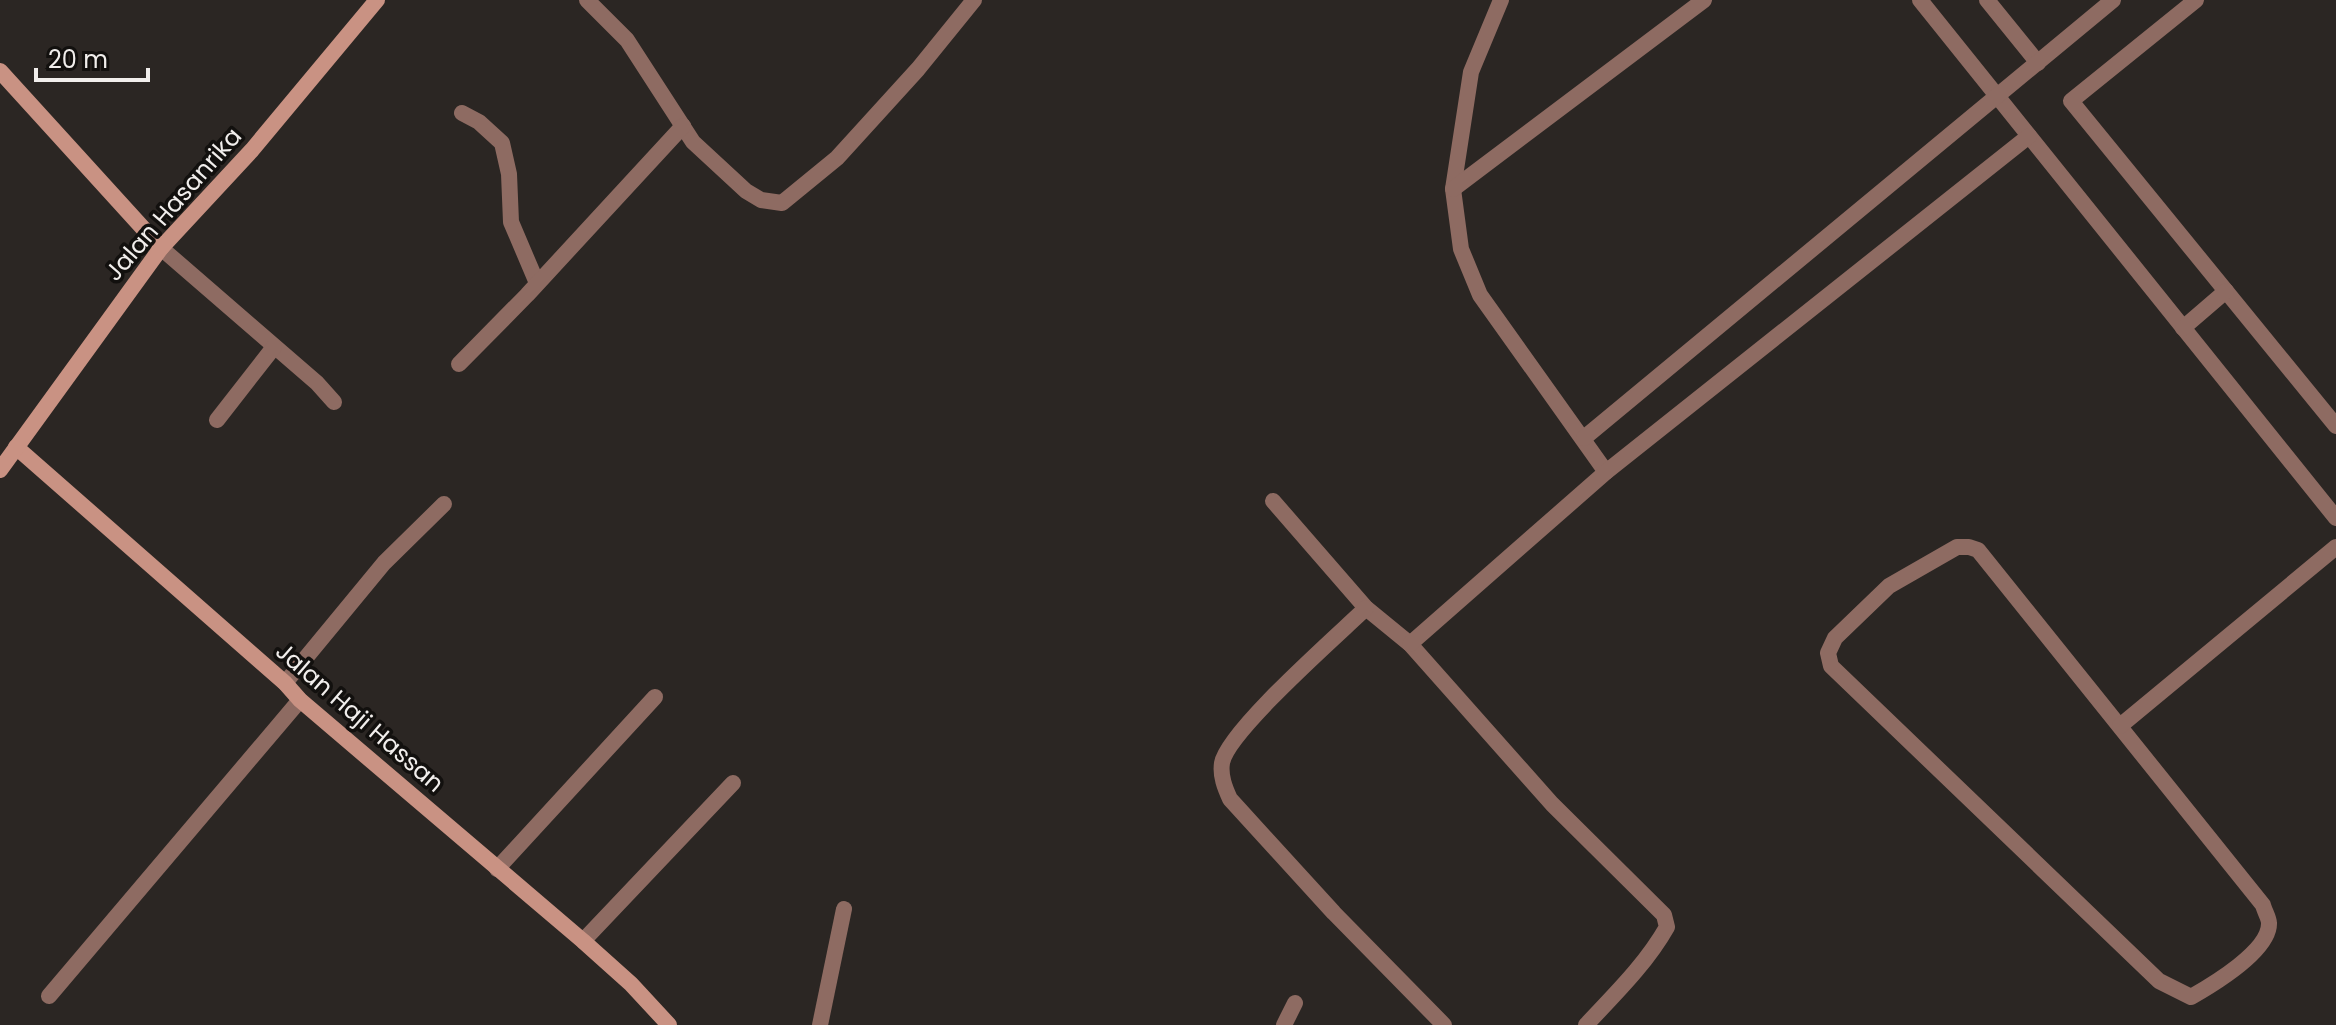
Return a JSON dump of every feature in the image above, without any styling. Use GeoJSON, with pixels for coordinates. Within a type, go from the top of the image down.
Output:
{"type":"FeatureCollection","features":[{"type":"Feature","properties":{"kind":"street","name":"Jalan Hasanrika"},"geometry":{"type":"LineString","coordinates":[[0,470],[161,248],[252,150],[377,0]]}},
{"type":"Feature","properties":{"kind":"street"},"geometry":{"type":"LineString","coordinates":[[587,0],[627,40],[693,142],[746,191],[761,200],[782,203],[837,158],[918,69],[974,0]]}},
{"type":"Feature","properties":{"kind":"street"},"geometry":{"type":"LineString","coordinates":[[1501,0],[1471,72],[1453,189],[1461,249],[1480,295],[1606,472]]}},
{"type":"Feature","properties":{"kind":"street"},"geometry":{"type":"LineString","coordinates":[[1453,189],[1704,0]]}},
{"type":"Feature","properties":{"kind":"street"},"geometry":{"type":"LineString","coordinates":[[1920,0],[2336,518]]}},
{"type":"Feature","properties":{"kind":"street"},"geometry":{"type":"LineString","coordinates":[[1987,0],[2038,63]]}},
{"type":"Feature","properties":{"kind":"street"},"geometry":{"type":"LineString","coordinates":[[1584,438],[2113,0]]}},
{"type":"Feature","properties":{"kind":"street"},"geometry":{"type":"LineString","coordinates":[[2196,0],[2071,101],[2336,426]]}},
{"type":"Feature","properties":{"kind":"street"},"geometry":{"type":"LineString","coordinates":[[0,71],[161,248],[317,383],[334,402]]}},
{"type":"Feature","properties":{"kind":"street"},"geometry":{"type":"LineString","coordinates":[[462,113],[479,122],[502,143],[509,174],[511,222],[537,283]]}},
{"type":"Feature","properties":{"kind":"street"},"geometry":{"type":"LineString","coordinates":[[459,364],[683,126]]}},
{"type":"Feature","properties":{"kind":"street"},"geometry":{"type":"LineString","coordinates":[[1410,644],[1606,472],[2029,136]]}},
{"type":"Feature","properties":{"kind":"street"},"geometry":{"type":"LineString","coordinates":[[2183,328],[2226,291]]}},
{"type":"Feature","properties":{"kind":"street"},"geometry":{"type":"LineString","coordinates":[[217,420],[274,347]]}},
{"type":"Feature","properties":{"kind":"street","name":"Jalan Haji Hassan"},"geometry":{"type":"LineString","coordinates":[[16,447],[285,683],[300,700],[583,941],[631,984],[669,1025]]}},
{"type":"Feature","properties":{"kind":"street"},"geometry":{"type":"LineString","coordinates":[[1273,501],[1366,608],[1410,644],[1552,804],[1664,915],[1667,927],[1660,940],[1586,1025]]}},
{"type":"Feature","properties":{"kind":"street"},"geometry":{"type":"LineString","coordinates":[[285,683],[384,563],[444,504]]}},
{"type":"Feature","properties":{"kind":"street"},"geometry":{"type":"LineString","coordinates":[[1957,547],[1969,547],[1978,550],[2120,726],[2263,905],[2269,924],[2264,938],[2250,954],[2222,980],[2191,997],[2159,981],[1831,666],[1828,653],[1835,638],[1889,586],[1957,547]]}},
{"type":"Feature","properties":{"kind":"street"},"geometry":{"type":"LineString","coordinates":[[2120,726],[2336,547]]}},
{"type":"Feature","properties":{"kind":"street"},"geometry":{"type":"LineString","coordinates":[[1366,608],[1266,704],[1227,748],[1222,764],[1223,781],[1230,799],[1334,913],[1444,1025]]}},
{"type":"Feature","properties":{"kind":"street"},"geometry":{"type":"LineString","coordinates":[[497,869],[655,697]]}},
{"type":"Feature","properties":{"kind":"street"},"geometry":{"type":"LineString","coordinates":[[49,996],[300,700]]}},
{"type":"Feature","properties":{"kind":"street"},"geometry":{"type":"LineString","coordinates":[[583,941],[733,783]]}},
{"type":"Feature","properties":{"kind":"street"},"geometry":{"type":"LineString","coordinates":[[820,1025],[844,909]]}},
{"type":"Feature","properties":{"kind":"street"},"geometry":{"type":"LineString","coordinates":[[1284,1025],[1295,1003]]}}]}
